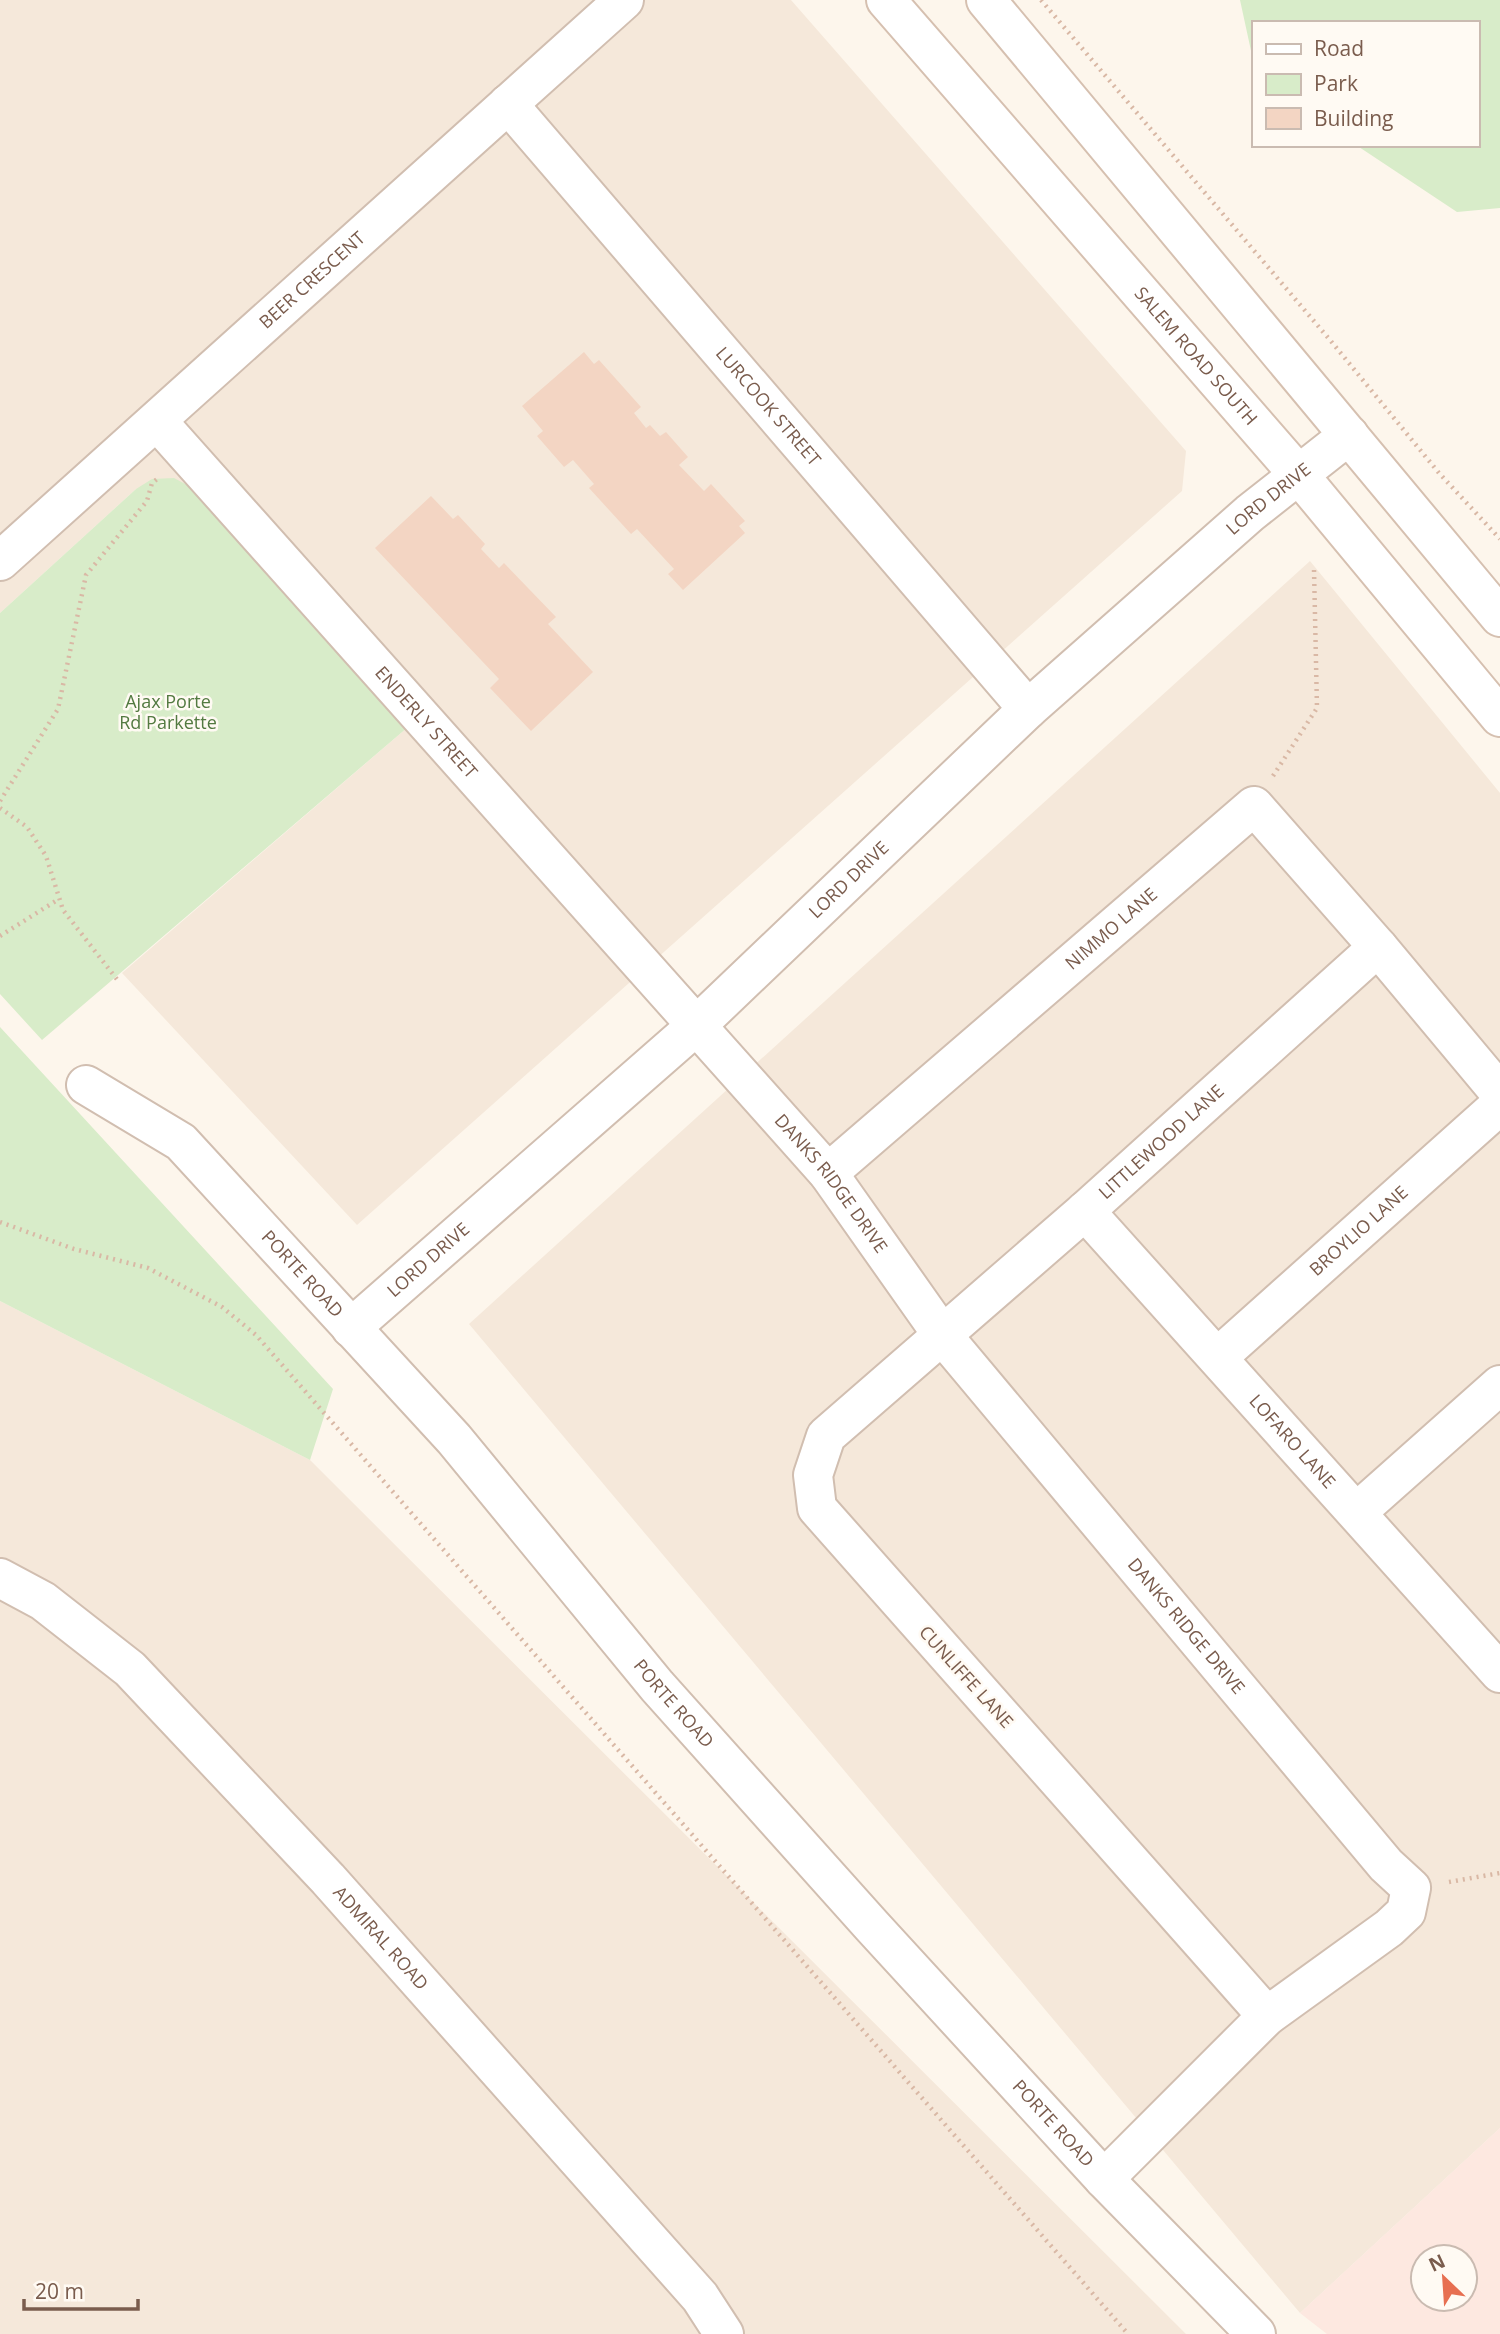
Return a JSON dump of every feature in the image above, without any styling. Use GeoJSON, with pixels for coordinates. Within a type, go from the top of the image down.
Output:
{"type":"FeatureCollection","features":[{"type":"Feature","properties":{"kind":"street","name":"BEER CRESCENT"},"geometry":{"type":"LineString","coordinates":[[0,561],[624,0]]}},
{"type":"Feature","properties":{"kind":"street","name":"SALEM ROAD SOUTH"},"geometry":{"type":"LineString","coordinates":[[886,0],[1299,475],[1500,717]]}},
{"type":"Feature","properties":{"kind":"street"},"geometry":{"type":"LineString","coordinates":[[986,0],[1500,617]]}},
{"type":"Feature","properties":{"kind":"street","name":"LURCOOK STREET"},"geometry":{"type":"LineString","coordinates":[[508,104],[1028,709]]}},
{"type":"Feature","properties":{"kind":"street","name":"ENDERLY STREET"},"geometry":{"type":"LineString","coordinates":[[157,421],[696,1026]]}},
{"type":"Feature","properties":{"kind":"street","name":"LORD DRIVE"},"geometry":{"type":"LineString","coordinates":[[351,1328],[696,1026],[1028,709],[1250,513],[1349,435]]}},
{"type":"Feature","properties":{"kind":"street"},"geometry":{"type":"LineString","coordinates":[[1254,806],[1378,947],[1500,1093]]}},
{"type":"Feature","properties":{"kind":"street","name":"NIMMO LANE"},"geometry":{"type":"LineString","coordinates":[[828,1173],[1254,806]]}},
{"type":"Feature","properties":{"kind":"street","name":"LITTLEWOOD LANE"},"geometry":{"type":"LineString","coordinates":[[943,1336],[1378,947]]}},
{"type":"Feature","properties":{"kind":"street","name":"DANKS RIDGE DRIVE"},"geometry":{"type":"LineString","coordinates":[[696,1026],[828,1173],[943,1336],[1385,1865],[1411,1888]]}},
{"type":"Feature","properties":{"kind":"street","name":"PORTE ROAD"},"geometry":{"type":"LineString","coordinates":[[86,1085],[181,1142],[454,1439],[667,1696],[881,1936],[1104,2179],[1255,2334]]}},
{"type":"Feature","properties":{"kind":"street","name":"BROYLIO LANE"},"geometry":{"type":"LineString","coordinates":[[1218,1357],[1500,1105]]}},
{"type":"Feature","properties":{"kind":"street","name":"LOFARO LANE"},"geometry":{"type":"LineString","coordinates":[[1085,1211],[1357,1512],[1492,1648]]}},
{"type":"Feature","properties":{"kind":"street","name":"CUNLIFFE LANE"},"geometry":{"type":"LineString","coordinates":[[943,1336],[827,1436],[813,1475],[817,1508],[1267,2017]]}},
{"type":"Feature","properties":{"kind":"street"},"geometry":{"type":"LineString","coordinates":[[1357,1512],[1500,1385]]}},
{"type":"Feature","properties":{"kind":"street","name":"ADMIRAL ROAD"},"geometry":{"type":"LineString","coordinates":[[0,1578],[43,1601],[130,1669],[328,1879],[700,2297],[724,2334]]}},
{"type":"Feature","properties":{"kind":"street"},"geometry":{"type":"LineString","coordinates":[[1104,2179],[1267,2017],[1389,1928],[1406,1912],[1411,1888]]}},
{"type":"Feature","properties":{"kind":"path"},"geometry":{"type":"LineString","coordinates":[[1041,0],[1321,329],[1439,473],[1500,539]]}},
{"type":"Feature","properties":{"kind":"path"},"geometry":{"type":"LineString","coordinates":[[0,801],[58,709],[86,575],[147,501],[152,483],[187,453]]}},
{"type":"Feature","properties":{"kind":"path"},"geometry":{"type":"LineString","coordinates":[[1254,806],[1317,708],[1314,569]]}},
{"type":"Feature","properties":{"kind":"path"},"geometry":{"type":"LineString","coordinates":[[0,808],[27,827],[46,856],[63,910],[119,982]]}},
{"type":"Feature","properties":{"kind":"path"},"geometry":{"type":"LineString","coordinates":[[0,936],[59,898]]}},
{"type":"Feature","properties":{"kind":"path"},"geometry":{"type":"LineString","coordinates":[[0,1222],[75,1249],[148,1268],[222,1307],[256,1335],[1128,2334]]}},
{"type":"Feature","properties":{"kind":"path"},"geometry":{"type":"LineString","coordinates":[[1411,1888],[1500,1872]]}},
{"type":"Feature","properties":{"kind":"shaded area"},"geometry":{"type":"Polygon","coordinates":[[[0,0],[791,0],[1186,451],[1182,491],[357,1225],[122,973],[408,727],[189,486],[136,489],[0,613],[0,0]]]}},
{"type":"Feature","properties":{"kind":"shaded area"},"geometry":{"type":"Polygon","coordinates":[[[1310,561],[1500,793],[1500,2128],[1300,2313],[469,1324],[1310,561]]]}},
{"type":"Feature","properties":{"kind":"shaded area"},"geometry":{"type":"Polygon","coordinates":[[[0,1301],[310,1460],[1186,2334],[0,2334],[0,1301]]]}},
{"type":"Feature","properties":{"kind":"shaded area"},"geometry":{"type":"Polygon","coordinates":[[[1500,2128],[1500,2334],[1327,2334],[1300,2313],[1500,2128]]]}},
{"type":"Feature","properties":{"kind":"green space"},"geometry":{"type":"Polygon","coordinates":[[[1240,0],[1500,0],[1500,208],[1457,212],[1359,147],[1479,147],[1479,21],[1252,21],[1252,55],[1240,0]]]}},
{"type":"Feature","properties":{"kind":"green space","name":"Ajax Porte Rd Parkette"},"geometry":{"type":"Polygon","coordinates":[[[174,478],[189,486],[408,727],[42,1040],[0,994],[0,613],[136,489],[152,479],[174,478]]]}},
{"type":"Feature","properties":{"kind":"green space"},"geometry":{"type":"Polygon","coordinates":[[[0,1027],[333,1389],[310,1460],[0,1301],[0,1027]]]}},
{"type":"Feature","properties":{"kind":"building"},"geometry":{"type":"Polygon","coordinates":[[[584,352],[594,364],[599,360],[641,407],[634,413],[646,428],[650,425],[660,436],[666,432],[688,457],[679,465],[704,491],[711,484],[745,521],[739,526],[745,533],[683,590],[668,574],[674,569],[637,529],[631,534],[589,488],[594,484],[573,460],[564,467],[537,436],[543,431],[522,406],[584,352]]]}},
{"type":"Feature","properties":{"kind":"building"},"geometry":{"type":"Polygon","coordinates":[[[431,496],[453,519],[458,515],[485,544],[481,549],[499,568],[504,563],[556,617],[548,624],[593,672],[531,731],[490,688],[499,679],[375,548],[431,496]]]}}]}
